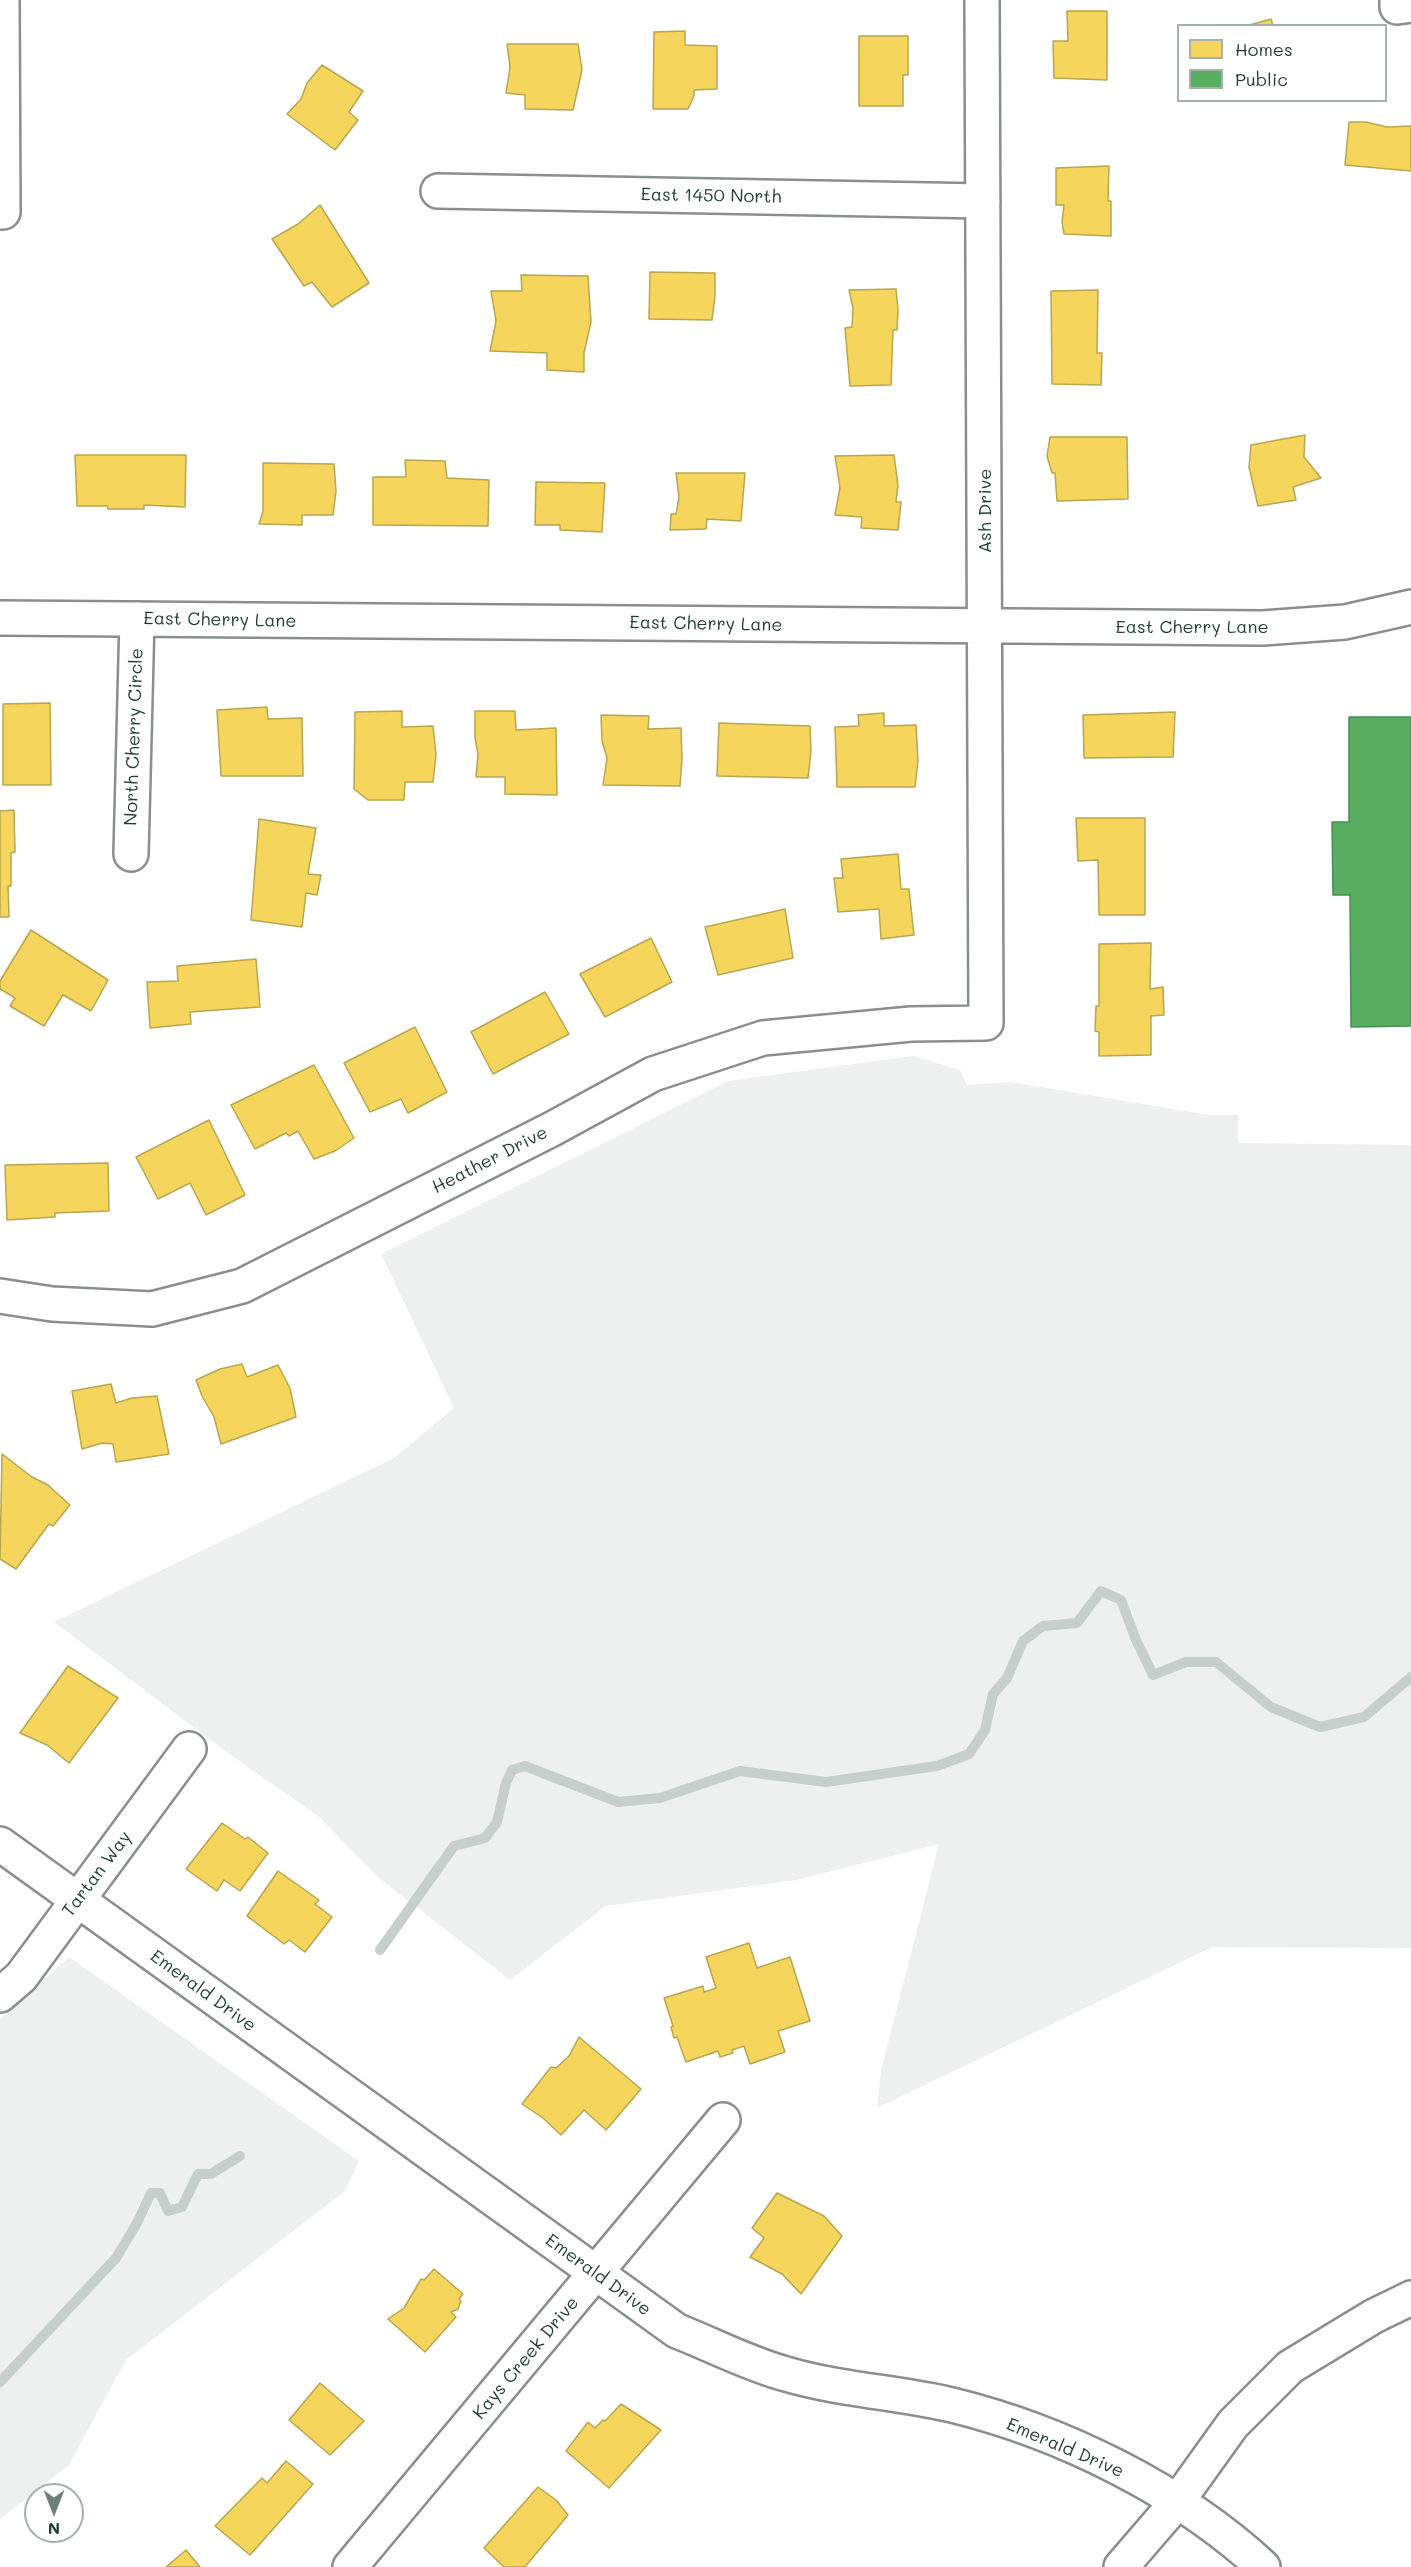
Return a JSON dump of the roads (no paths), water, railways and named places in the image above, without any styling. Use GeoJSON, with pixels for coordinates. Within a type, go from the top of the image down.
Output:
{"type":"FeatureCollection","features":[{"type":"Feature","properties":{"kind":"street"},"geometry":{"type":"LineString","coordinates":[[0,212],[3,212],[2,0]]}},
{"type":"Feature","properties":{"kind":"street","name":"Ash Drive"},"geometry":{"type":"LineString","coordinates":[[982,0],[986,1023]]}},
{"type":"Feature","properties":{"kind":"street","name":"East 1450 North"},"geometry":{"type":"LineString","coordinates":[[438,191],[983,201]]}},
{"type":"Feature","properties":{"kind":"street","name":"East Cherry Lane"},"geometry":{"type":"LineString","coordinates":[[0,618],[1263,628],[1345,622],[1411,607]]}},
{"type":"Feature","properties":{"kind":"street","name":"North Cherry Circle"},"geometry":{"type":"LineString","coordinates":[[131,854],[137,619]]}},
{"type":"Feature","properties":{"kind":"street","name":"Heather Drive"},"geometry":{"type":"LineString","coordinates":[[0,1296],[52,1304],[152,1309],[242,1286],[552,1129],[653,1074],[763,1038],[911,1024],[986,1023]]}},
{"type":"Feature","properties":{"kind":"street","name":"Tartan Way"},"geometry":{"type":"LineString","coordinates":[[0,1995],[21,1977],[189,1749]]}},
{"type":"Feature","properties":{"kind":"street","name":"Emerald Drive"},"geometry":{"type":"LineString","coordinates":[[0,1844],[676,2331],[786,2374],[952,2405],[1037,2433],[1108,2463],[1177,2502],[1263,2567]]}},
{"type":"Feature","properties":{"kind":"street","name":"Kays Creek Drive"},"geometry":{"type":"LineString","coordinates":[[350,2567],[597,2274],[723,2120]]}},
{"type":"Feature","properties":{"kind":"street"},"geometry":{"type":"LineString","coordinates":[[1121,2567],[1177,2502],[1233,2424],[1290,2367],[1374,2316],[1411,2298]]}},
{"type":"Feature","properties":{"kind":"waterway"},"geometry":{"type":"LineString","coordinates":[[380,1950],[454,1846],[485,1838],[497,1822],[506,1783],[512,1770],[525,1766],[618,1802],[660,1798],[740,1771],[826,1782],[937,1766],[969,1754],[985,1730],[993,1694],[1007,1678],[1023,1641],[1043,1626],[1077,1623],[1101,1591],[1121,1600],[1136,1640],[1153,1675],[1186,1662],[1216,1662],[1271,1707],[1320,1727],[1364,1717],[1411,1677]]}},
{"type":"Feature","properties":{"kind":"waterway"},"geometry":{"type":"LineString","coordinates":[[0,2382],[116,2258],[137,2223],[151,2193],[160,2193],[168,2211],[182,2207],[198,2174],[211,2174],[240,2156]]}}]}
